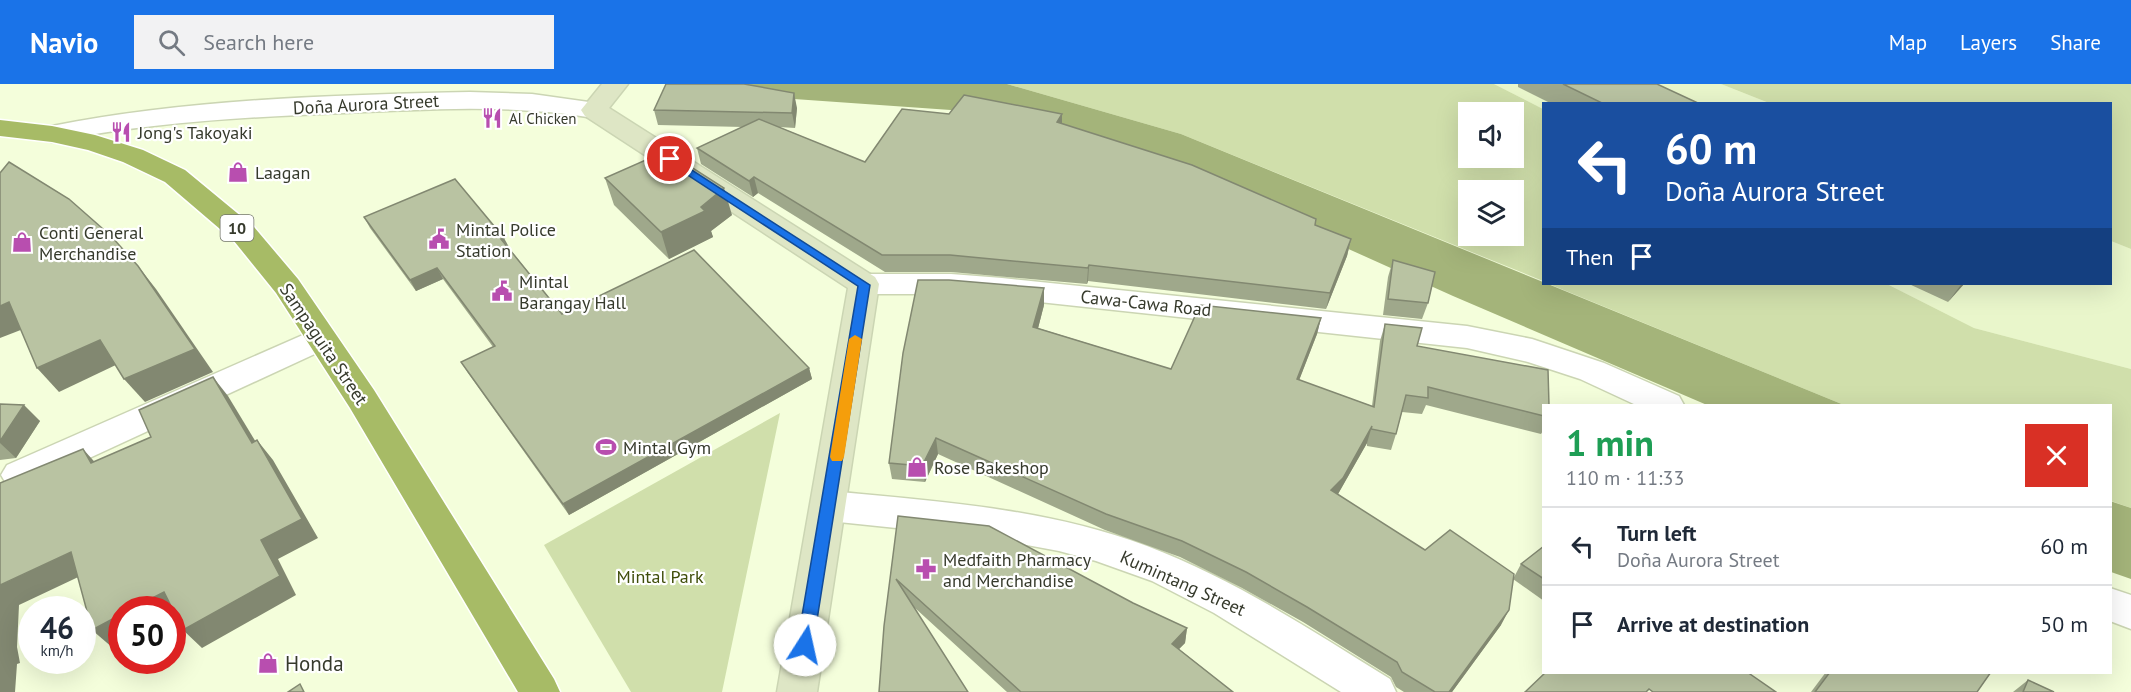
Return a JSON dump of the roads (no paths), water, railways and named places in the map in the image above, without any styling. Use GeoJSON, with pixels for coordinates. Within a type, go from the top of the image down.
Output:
{"type":"FeatureCollection","features":[{"type":"Feature","properties":{"kind":"highway","name":"Sampaguita Street"},"geometry":{"type":"LineString","coordinates":[[0,128],[52,134],[95,143],[133,156],[175,176],[244,234],[287,286],[392,447],[540,692]]}},
{"type":"Feature","properties":{"kind":"main road"},"geometry":{"type":"LineString","coordinates":[[594,110],[615,84]]}},
{"type":"Feature","properties":{"kind":"main road","name":"Doña Aurora Street"},"geometry":{"type":"LineString","coordinates":[[594,110],[864,285]]}},
{"type":"Feature","properties":{"kind":"main road"},"geometry":{"type":"LineString","coordinates":[[797,692],[864,285]]}},
{"type":"Feature","properties":{"kind":"street","name":"Doña Aurora Street"},"geometry":{"type":"LineString","coordinates":[[52,134],[165,114],[439,100],[516,99],[544,101],[594,110]]}},
{"type":"Feature","properties":{"kind":"street","name":"Cawa-Cawa Road"},"geometry":{"type":"LineString","coordinates":[[864,285],[951,285],[1002,288],[1467,337],[1533,351],[1592,370],[1665,404]]}},
{"type":"Feature","properties":{"kind":"street"},"geometry":{"type":"LineString","coordinates":[[19,475],[321,338]]}},
{"type":"Feature","properties":{"kind":"street","name":"Kumintang Street"},"geometry":{"type":"LineString","coordinates":[[829,506],[978,521],[1058,535],[1134,558],[1234,602],[1376,692]]}},
{"type":"Feature","properties":{"kind":"street"},"geometry":{"type":"LineString","coordinates":[[2112,605],[2131,612]]}},
{"type":"Feature","properties":{"kind":"place","name":"Al Chicken"},"geometry":{"type":"Point","coordinates":[492,118]}},
{"type":"Feature","properties":{"kind":"place","name":"Jong's Takoyaki"},"geometry":{"type":"Point","coordinates":[121,132]}},
{"type":"Feature","properties":{"kind":"place","name":"Laagan"},"geometry":{"type":"Point","coordinates":[238,172]}},
{"type":"Feature","properties":{"kind":"place","name":"Mintal Police Station"},"geometry":{"type":"Point","coordinates":[439,239]}},
{"type":"Feature","properties":{"kind":"place","name":"Conti General Merchandise"},"geometry":{"type":"Point","coordinates":[22,242]}},
{"type":"Feature","properties":{"kind":"place","name":"Mintal Barangay Hall"},"geometry":{"type":"Point","coordinates":[502,291]}},
{"type":"Feature","properties":{"kind":"place","name":"Mintal Gym"},"geometry":{"type":"Point","coordinates":[606,447]}},
{"type":"Feature","properties":{"kind":"place","name":"Rose Bakeshop"},"geometry":{"type":"Point","coordinates":[917,467]}},
{"type":"Feature","properties":{"kind":"place","name":"Medfaith Pharmacy and Merchandise"},"geometry":{"type":"Point","coordinates":[926,569]}},
{"type":"Feature","properties":{"kind":"place","name":"Honda"},"geometry":{"type":"Point","coordinates":[268,663]}},
{"type":"Feature","properties":{"kind":"park label","name":"Mintal Park"},"geometry":{"type":"Point","coordinates":[660,576]}}]}
